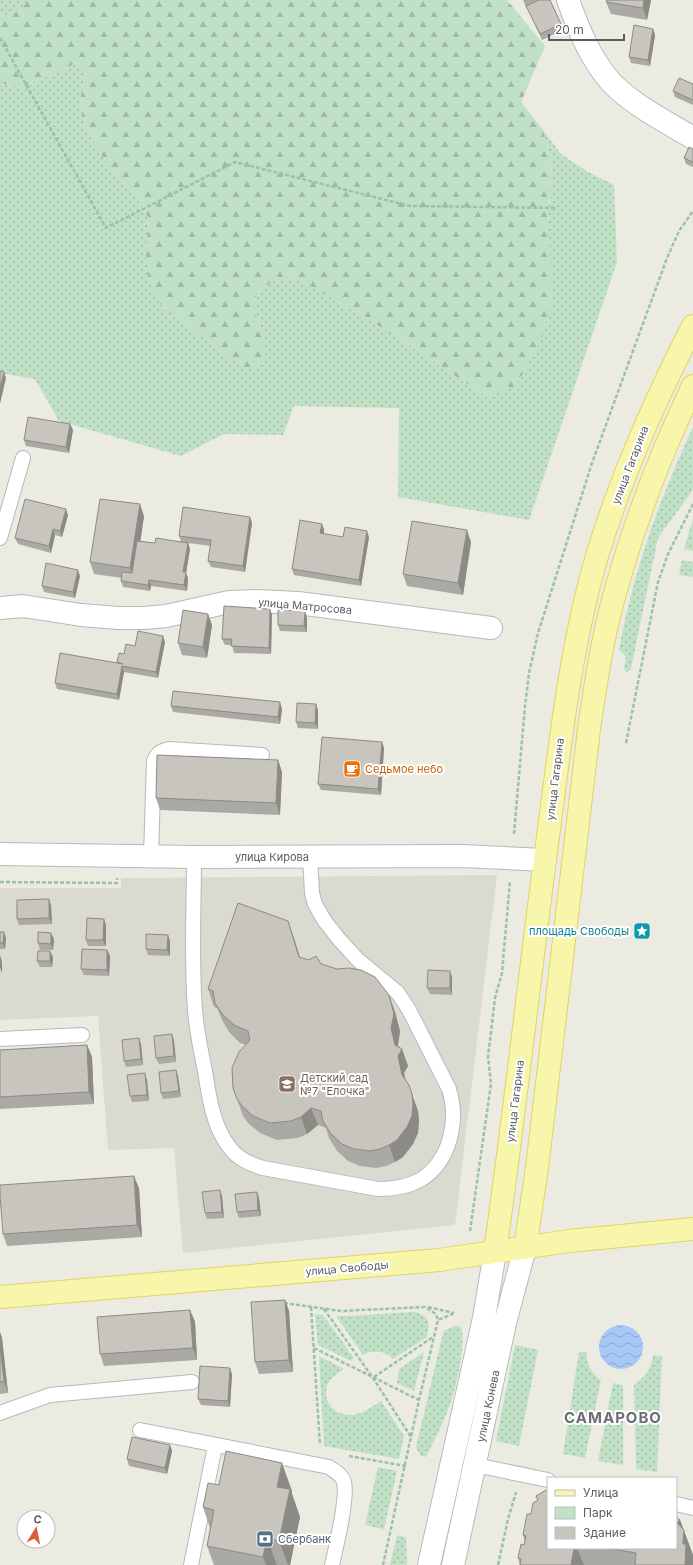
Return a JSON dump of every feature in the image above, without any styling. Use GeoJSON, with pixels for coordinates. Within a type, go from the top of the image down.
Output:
{"type":"FeatureCollection","features":[{"type":"Feature","properties":{"kind":"main road","name":"улица Гагарина"},"geometry":{"type":"LineString","coordinates":[[495,1252],[508,1164],[563,718],[574,652],[597,556],[634,453],[651,412],[693,326]]}},
{"type":"Feature","properties":{"kind":"main road"},"geometry":{"type":"LineString","coordinates":[[525,1248],[538,1160],[590,721],[601,657],[613,602],[640,513],[660,461],[693,386]]}},
{"type":"Feature","properties":{"kind":"main road","name":"улица Свободы"},"geometry":{"type":"LineString","coordinates":[[0,1297],[439,1260],[614,1236],[693,1229]]}},
{"type":"Feature","properties":{"kind":"street"},"geometry":{"type":"LineString","coordinates":[[568,0],[581,34],[595,59],[610,81],[632,100],[693,138]]}},
{"type":"Feature","properties":{"kind":"street","name":"улица Матросова"},"geometry":{"type":"LineString","coordinates":[[0,608],[23,606],[81,615],[118,618],[144,618],[166,616],[229,602],[256,601],[305,604],[491,628]]}},
{"type":"Feature","properties":{"kind":"street","name":"улица Кирова"},"geometry":{"type":"LineString","coordinates":[[0,854],[194,857],[462,856],[545,860]]}},
{"type":"Feature","properties":{"kind":"street","name":"улица Конева"},"geometry":{"type":"LineString","coordinates":[[453,1565],[506,1322],[525,1248]]}},
{"type":"Feature","properties":{"kind":"street","name":"улица Конева"},"geometry":{"type":"LineString","coordinates":[[429,1565],[484,1318],[495,1252]]}},
{"type":"Feature","properties":{"kind":"lane"},"geometry":{"type":"LineString","coordinates":[[0,538],[23,458]]}},
{"type":"Feature","properties":{"kind":"lane"},"geometry":{"type":"LineString","coordinates":[[151,856],[154,761],[160,751],[169,749],[262,756]]}},
{"type":"Feature","properties":{"kind":"lane"},"geometry":{"type":"LineString","coordinates":[[194,857],[193,980],[195,1011],[212,1111],[224,1140],[238,1157],[248,1163],[263,1168],[378,1189],[406,1186],[428,1174],[445,1152],[454,1122],[453,1100],[449,1089],[412,1017],[398,993],[358,960],[338,938],[314,904],[310,857]]}},
{"type":"Feature","properties":{"kind":"lane"},"geometry":{"type":"LineString","coordinates":[[0,1039],[82,1035]]}},
{"type":"Feature","properties":{"kind":"lane"},"geometry":{"type":"LineString","coordinates":[[0,1413],[50,1395],[192,1382]]}},
{"type":"Feature","properties":{"kind":"lane"},"geometry":{"type":"LineString","coordinates":[[140,1430],[215,1446],[330,1467],[340,1474],[344,1482],[345,1495],[332,1565]]}},
{"type":"Feature","properties":{"kind":"lane"},"geometry":{"type":"LineString","coordinates":[[191,1565],[215,1446]]}},
{"type":"Feature","properties":{"kind":"lane"},"geometry":{"type":"LineString","coordinates":[[475,1465],[547,1480]]}},
{"type":"Feature","properties":{"kind":"lane"},"geometry":{"type":"LineString","coordinates":[[677,1504],[693,1508]]}},
{"type":"Feature","properties":{"kind":"path"},"geometry":{"type":"LineString","coordinates":[[0,38],[106,228],[235,162],[410,206],[556,208]]}},
{"type":"Feature","properties":{"kind":"path"},"geometry":{"type":"LineString","coordinates":[[626,743],[658,582],[668,554],[693,504]]}},
{"type":"Feature","properties":{"kind":"path"},"geometry":{"type":"LineString","coordinates":[[470,1231],[480,1161]]}},
{"type":"Feature","properties":{"kind":"path"},"geometry":{"type":"LineString","coordinates":[[281,1303],[341,1311],[425,1307],[455,1313],[438,1320]]}},
{"type":"Feature","properties":{"kind":"path"},"geometry":{"type":"LineString","coordinates":[[311,1307],[320,1451]]}},
{"type":"Feature","properties":{"kind":"path"},"geometry":{"type":"LineString","coordinates":[[383,1565],[438,1320],[436,1314],[425,1307]]}},
{"type":"Feature","properties":{"kind":"path"},"geometry":{"type":"LineString","coordinates":[[324,1308],[373,1378],[411,1438]]}},
{"type":"Feature","properties":{"kind":"path"},"geometry":{"type":"LineString","coordinates":[[373,1378],[434,1337]]}},
{"type":"Feature","properties":{"kind":"path"},"geometry":{"type":"LineString","coordinates":[[314,1348],[419,1400]]}},
{"type":"Feature","properties":{"kind":"path"},"geometry":{"type":"LineString","coordinates":[[498,1565],[508,1519],[520,1475]]}},
{"type":"Feature","properties":{"kind":"shaded area","name":"Детский сад №7 \"Елочка\""},"geometry":{"type":"Polygon","coordinates":[[[497,875],[455,1225],[183,1253],[174,1148],[108,1150],[98,1016],[0,1020],[0,888],[121,888],[121,878],[497,875]]]}},
{"type":"Feature","properties":{"kind":"green space"},"geometry":{"type":"Polygon","coordinates":[[[0,0],[28,0],[16,11],[0,16],[0,0]]]}},
{"type":"Feature","properties":{"kind":"green space"},"geometry":{"type":"Polygon","coordinates":[[[28,0],[507,0],[545,46],[521,102],[543,130],[552,161],[548,223],[553,301],[540,343],[515,387],[487,397],[394,335],[299,279],[274,281],[257,292],[254,308],[265,341],[266,360],[255,369],[242,367],[161,306],[148,277],[146,250],[149,219],[138,199],[113,171],[97,149],[82,119],[81,96],[86,69],[76,63],[22,87],[4,84],[0,78],[0,16],[16,11],[28,0]]]}},
{"type":"Feature","properties":{"kind":"green space"},"geometry":{"type":"Polygon","coordinates":[[[76,63],[86,69],[81,96],[82,119],[97,149],[113,171],[138,199],[149,219],[146,250],[161,306],[242,367],[255,369],[265,341],[254,308],[257,292],[274,281],[299,279],[394,335],[487,397],[548,223],[552,161],[543,130],[561,154],[588,172],[614,185],[617,262],[529,520],[398,497],[399,408],[294,406],[283,435],[224,434],[181,456],[59,421],[35,379],[0,373],[0,78],[4,84],[22,87],[76,63]]]}},
{"type":"Feature","properties":{"kind":"green space"},"geometry":{"type":"Polygon","coordinates":[[[693,427],[693,490],[658,538],[631,668],[628,672],[626,672],[624,669],[626,656],[619,650],[632,592],[659,508],[669,481],[693,427]]]}},
{"type":"Feature","properties":{"kind":"green space"},"geometry":{"type":"Polygon","coordinates":[[[693,519],[693,551],[684,549],[693,519]]]}},
{"type":"Feature","properties":{"kind":"green space"},"geometry":{"type":"Polygon","coordinates":[[[682,560],[693,562],[693,577],[679,575],[682,560]]]}},
{"type":"Feature","properties":{"kind":"green space"},"geometry":{"type":"Polygon","coordinates":[[[414,1312],[423,1315],[428,1320],[427,1337],[393,1359],[386,1354],[379,1352],[371,1352],[363,1355],[336,1316],[348,1316],[414,1312]]]}},
{"type":"Feature","properties":{"kind":"green space"},"geometry":{"type":"Polygon","coordinates":[[[315,1314],[323,1315],[354,1358],[351,1361],[318,1345],[315,1314]]]}},
{"type":"Feature","properties":{"kind":"green space"},"geometry":{"type":"Polygon","coordinates":[[[455,1326],[460,1326],[462,1332],[462,1353],[452,1400],[426,1457],[421,1456],[416,1447],[443,1333],[444,1331],[455,1326]]]}},
{"type":"Feature","properties":{"kind":"green space"},"geometry":{"type":"Polygon","coordinates":[[[515,1345],[538,1350],[519,1446],[496,1441],[515,1345]]]}},
{"type":"Feature","properties":{"kind":"green space"},"geometry":{"type":"Polygon","coordinates":[[[424,1352],[414,1391],[397,1383],[399,1369],[424,1352]]]}},
{"type":"Feature","properties":{"kind":"green space"},"geometry":{"type":"Polygon","coordinates":[[[579,1352],[586,1352],[590,1368],[601,1380],[585,1458],[563,1454],[579,1352]]]}},
{"type":"Feature","properties":{"kind":"green space"},"geometry":{"type":"Polygon","coordinates":[[[653,1355],[662,1356],[657,1472],[636,1469],[634,1385],[647,1372],[653,1355]]]}},
{"type":"Feature","properties":{"kind":"green space"},"geometry":{"type":"Polygon","coordinates":[[[319,1356],[344,1369],[334,1376],[328,1383],[326,1393],[329,1405],[338,1412],[351,1415],[364,1412],[381,1401],[404,1436],[399,1459],[324,1446],[319,1356]]]}},
{"type":"Feature","properties":{"kind":"green space"},"geometry":{"type":"Polygon","coordinates":[[[613,1383],[623,1385],[623,1465],[598,1461],[613,1383]]]}},
{"type":"Feature","properties":{"kind":"green space"},"geometry":{"type":"Polygon","coordinates":[[[378,1467],[397,1471],[384,1529],[365,1525],[378,1467]]]}},
{"type":"Feature","properties":{"kind":"green space"},"geometry":{"type":"Polygon","coordinates":[[[397,1535],[406,1538],[407,1565],[390,1565],[397,1535]]]}},
{"type":"Feature","properties":{"kind":"water"},"geometry":{"type":"Polygon","coordinates":[[[621,1325],[633,1329],[639,1335],[643,1347],[639,1359],[633,1365],[621,1369],[609,1365],[603,1359],[599,1347],[603,1335],[609,1329],[621,1325]]]}},
{"type":"Feature","properties":{"kind":"building"},"geometry":{"type":"Polygon","coordinates":[[[539,0],[550,0],[561,24],[540,34],[526,6],[539,0]]]}},
{"type":"Feature","properties":{"kind":"building"},"geometry":{"type":"Polygon","coordinates":[[[607,0],[644,0],[643,8],[606,2],[607,0]]]}},
{"type":"Feature","properties":{"kind":"building"},"geometry":{"type":"Polygon","coordinates":[[[634,25],[653,29],[648,60],[629,57],[634,25]]]}},
{"type":"Feature","properties":{"kind":"building"},"geometry":{"type":"Polygon","coordinates":[[[679,78],[693,84],[693,100],[673,91],[679,78]]]}},
{"type":"Feature","properties":{"kind":"building"},"geometry":{"type":"Polygon","coordinates":[[[689,147],[693,149],[693,162],[684,158],[689,147]]]}},
{"type":"Feature","properties":{"kind":"building"},"geometry":{"type":"Polygon","coordinates":[[[0,371],[4,372],[0,388],[0,371]]]}},
{"type":"Feature","properties":{"kind":"building"},"geometry":{"type":"Polygon","coordinates":[[[28,417],[70,424],[66,447],[24,440],[28,417]]]}},
{"type":"Feature","properties":{"kind":"building"},"geometry":{"type":"Polygon","coordinates":[[[25,499],[66,509],[60,531],[53,529],[49,546],[15,538],[25,499]]]}},
{"type":"Feature","properties":{"kind":"building"},"geometry":{"type":"Polygon","coordinates":[[[100,499],[140,504],[130,568],[90,562],[100,499]]]}},
{"type":"Feature","properties":{"kind":"building"},"geometry":{"type":"Polygon","coordinates":[[[183,507],[250,517],[243,566],[208,561],[211,540],[179,536],[183,507]]]}},
{"type":"Feature","properties":{"kind":"building"},"geometry":{"type":"Polygon","coordinates":[[[300,520],[322,524],[320,533],[343,537],[345,527],[367,531],[359,580],[292,569],[300,520]]]}},
{"type":"Feature","properties":{"kind":"building"},"geometry":{"type":"Polygon","coordinates":[[[412,521],[467,530],[458,583],[403,574],[412,521]]]}},
{"type":"Feature","properties":{"kind":"building"},"geometry":{"type":"Polygon","coordinates":[[[156,538],[188,543],[183,572],[186,572],[184,585],[149,580],[148,585],[121,581],[122,572],[132,573],[137,541],[155,543],[156,538]]]}},
{"type":"Feature","properties":{"kind":"building"},"geometry":{"type":"Polygon","coordinates":[[[46,563],[78,570],[73,592],[42,586],[46,563]]]}},
{"type":"Feature","properties":{"kind":"building"},"geometry":{"type":"Polygon","coordinates":[[[224,606],[270,609],[269,648],[231,646],[232,639],[222,639],[224,606]]]}},
{"type":"Feature","properties":{"kind":"building"},"geometry":{"type":"Polygon","coordinates":[[[183,610],[208,614],[203,647],[178,643],[183,610]]]}},
{"type":"Feature","properties":{"kind":"building"},"geometry":{"type":"Polygon","coordinates":[[[278,610],[305,611],[304,626],[278,625],[278,610]]]}},
{"type":"Feature","properties":{"kind":"building"},"geometry":{"type":"Polygon","coordinates":[[[138,631],[163,636],[156,672],[122,666],[117,694],[55,683],[60,653],[123,664],[117,662],[119,653],[124,654],[126,644],[135,646],[138,631]]]}},
{"type":"Feature","properties":{"kind":"building"},"geometry":{"type":"Polygon","coordinates":[[[173,691],[280,702],[278,717],[171,706],[173,691]]]}},
{"type":"Feature","properties":{"kind":"building"},"geometry":{"type":"Polygon","coordinates":[[[297,703],[316,704],[315,723],[296,722],[297,703]]]}},
{"type":"Feature","properties":{"kind":"building","name":"Седьмое небо"},"geometry":{"type":"Polygon","coordinates":[[[322,737],[382,742],[378,789],[318,784],[322,737]]]}},
{"type":"Feature","properties":{"kind":"building"},"geometry":{"type":"Polygon","coordinates":[[[157,755],[278,760],[276,803],[156,798],[157,755]]]}},
{"type":"Feature","properties":{"kind":"building"},"geometry":{"type":"Polygon","coordinates":[[[49,899],[49,918],[17,919],[17,900],[49,899]]]}},
{"type":"Feature","properties":{"kind":"building"},"geometry":{"type":"Polygon","coordinates":[[[238,903],[288,921],[299,957],[309,960],[316,956],[321,964],[337,969],[349,968],[361,970],[375,977],[389,995],[394,1014],[391,1028],[395,1045],[402,1049],[398,1056],[402,1075],[409,1085],[412,1094],[413,1104],[412,1116],[407,1127],[397,1140],[380,1149],[370,1151],[354,1149],[342,1144],[331,1134],[323,1121],[321,1111],[311,1108],[301,1117],[291,1121],[270,1123],[253,1116],[237,1099],[233,1088],[232,1068],[239,1052],[250,1040],[248,1031],[234,1025],[223,1015],[215,1003],[213,991],[208,989],[238,903]]]}},
{"type":"Feature","properties":{"kind":"building"},"geometry":{"type":"Polygon","coordinates":[[[87,918],[104,919],[103,940],[86,940],[87,918]]]}},
{"type":"Feature","properties":{"kind":"building"},"geometry":{"type":"Polygon","coordinates":[[[0,932],[4,932],[3,943],[0,943],[0,932]]]}},
{"type":"Feature","properties":{"kind":"building"},"geometry":{"type":"Polygon","coordinates":[[[38,932],[51,933],[51,944],[38,943],[38,932]]]}},
{"type":"Feature","properties":{"kind":"building"},"geometry":{"type":"Polygon","coordinates":[[[146,934],[168,935],[167,950],[146,949],[146,934]]]}},
{"type":"Feature","properties":{"kind":"building"},"geometry":{"type":"Polygon","coordinates":[[[82,949],[107,950],[107,970],[81,969],[82,949]]]}},
{"type":"Feature","properties":{"kind":"building"},"geometry":{"type":"Polygon","coordinates":[[[38,951],[50,951],[50,961],[37,961],[38,951]]]}},
{"type":"Feature","properties":{"kind":"building"},"geometry":{"type":"Polygon","coordinates":[[[428,970],[450,971],[450,988],[427,988],[428,970]]]}},
{"type":"Feature","properties":{"kind":"building"},"geometry":{"type":"Polygon","coordinates":[[[172,1034],[174,1056],[156,1058],[154,1036],[172,1034]]]}},
{"type":"Feature","properties":{"kind":"building"},"geometry":{"type":"Polygon","coordinates":[[[139,1038],[141,1059],[124,1061],[122,1040],[139,1038]]]}},
{"type":"Feature","properties":{"kind":"building"},"geometry":{"type":"Polygon","coordinates":[[[87,1045],[89,1092],[0,1097],[0,1050],[87,1045]]]}},
{"type":"Feature","properties":{"kind":"building"},"geometry":{"type":"Polygon","coordinates":[[[176,1070],[179,1091],[161,1093],[159,1072],[176,1070]]]}},
{"type":"Feature","properties":{"kind":"building"},"geometry":{"type":"Polygon","coordinates":[[[145,1073],[147,1095],[130,1096],[127,1075],[145,1073]]]}},
{"type":"Feature","properties":{"kind":"building"},"geometry":{"type":"Polygon","coordinates":[[[134,1176],[137,1225],[3,1234],[0,1185],[134,1176]]]}},
{"type":"Feature","properties":{"kind":"building"},"geometry":{"type":"Polygon","coordinates":[[[220,1190],[222,1212],[205,1213],[202,1192],[220,1190]]]}},
{"type":"Feature","properties":{"kind":"building"},"geometry":{"type":"Polygon","coordinates":[[[257,1192],[258,1210],[237,1212],[235,1194],[257,1192]]]}},
{"type":"Feature","properties":{"kind":"building"},"geometry":{"type":"Polygon","coordinates":[[[285,1300],[289,1360],[255,1362],[251,1302],[285,1300]]]}},
{"type":"Feature","properties":{"kind":"building"},"geometry":{"type":"Polygon","coordinates":[[[190,1310],[193,1348],[100,1354],[97,1317],[190,1310]]]}},
{"type":"Feature","properties":{"kind":"building"},"geometry":{"type":"Polygon","coordinates":[[[0,1346],[4,1381],[0,1382],[0,1346]]]}},
{"type":"Feature","properties":{"kind":"building"},"geometry":{"type":"Polygon","coordinates":[[[200,1366],[230,1368],[228,1401],[198,1399],[200,1366]]]}},
{"type":"Feature","properties":{"kind":"building"},"geometry":{"type":"Polygon","coordinates":[[[132,1437],[170,1445],[165,1468],[127,1459],[132,1437]]]}},
{"type":"Feature","properties":{"kind":"building"},"geometry":{"type":"Polygon","coordinates":[[[226,1451],[282,1463],[277,1487],[290,1489],[279,1541],[267,1538],[263,1557],[207,1546],[214,1510],[203,1507],[208,1483],[219,1485],[226,1451]]]}},
{"type":"Feature","properties":{"kind":"building"},"geometry":{"type":"Polygon","coordinates":[[[547,1490],[547,1549],[574,1549],[571,1565],[520,1565],[521,1559],[518,1558],[521,1544],[524,1545],[526,1536],[523,1535],[527,1514],[531,1514],[533,1503],[538,1500],[536,1496],[547,1490]]]}},
{"type":"Feature","properties":{"kind":"building"},"geometry":{"type":"Polygon","coordinates":[[[677,1523],[684,1530],[683,1544],[686,1544],[685,1565],[635,1565],[636,1553],[613,1549],[677,1549],[677,1523]]]}},
{"type":"Feature","properties":{"kind":"place","name":"Седьмое небо"},"geometry":{"type":"Point","coordinates":[352,769]}},
{"type":"Feature","properties":{"kind":"place","name":"площадь Свободы"},"geometry":{"type":"Point","coordinates":[642,931]}},
{"type":"Feature","properties":{"kind":"place","name":"Детский сад №7 \"Елочка\""},"geometry":{"type":"Point","coordinates":[287,1084]}},
{"type":"Feature","properties":{"kind":"place","name":"Сбербанк"},"geometry":{"type":"Point","coordinates":[265,1539]}},
{"type":"Feature","properties":{"kind":"district","name":"САМАРОВО"},"geometry":{"type":"Point","coordinates":[613,1417]}}]}
